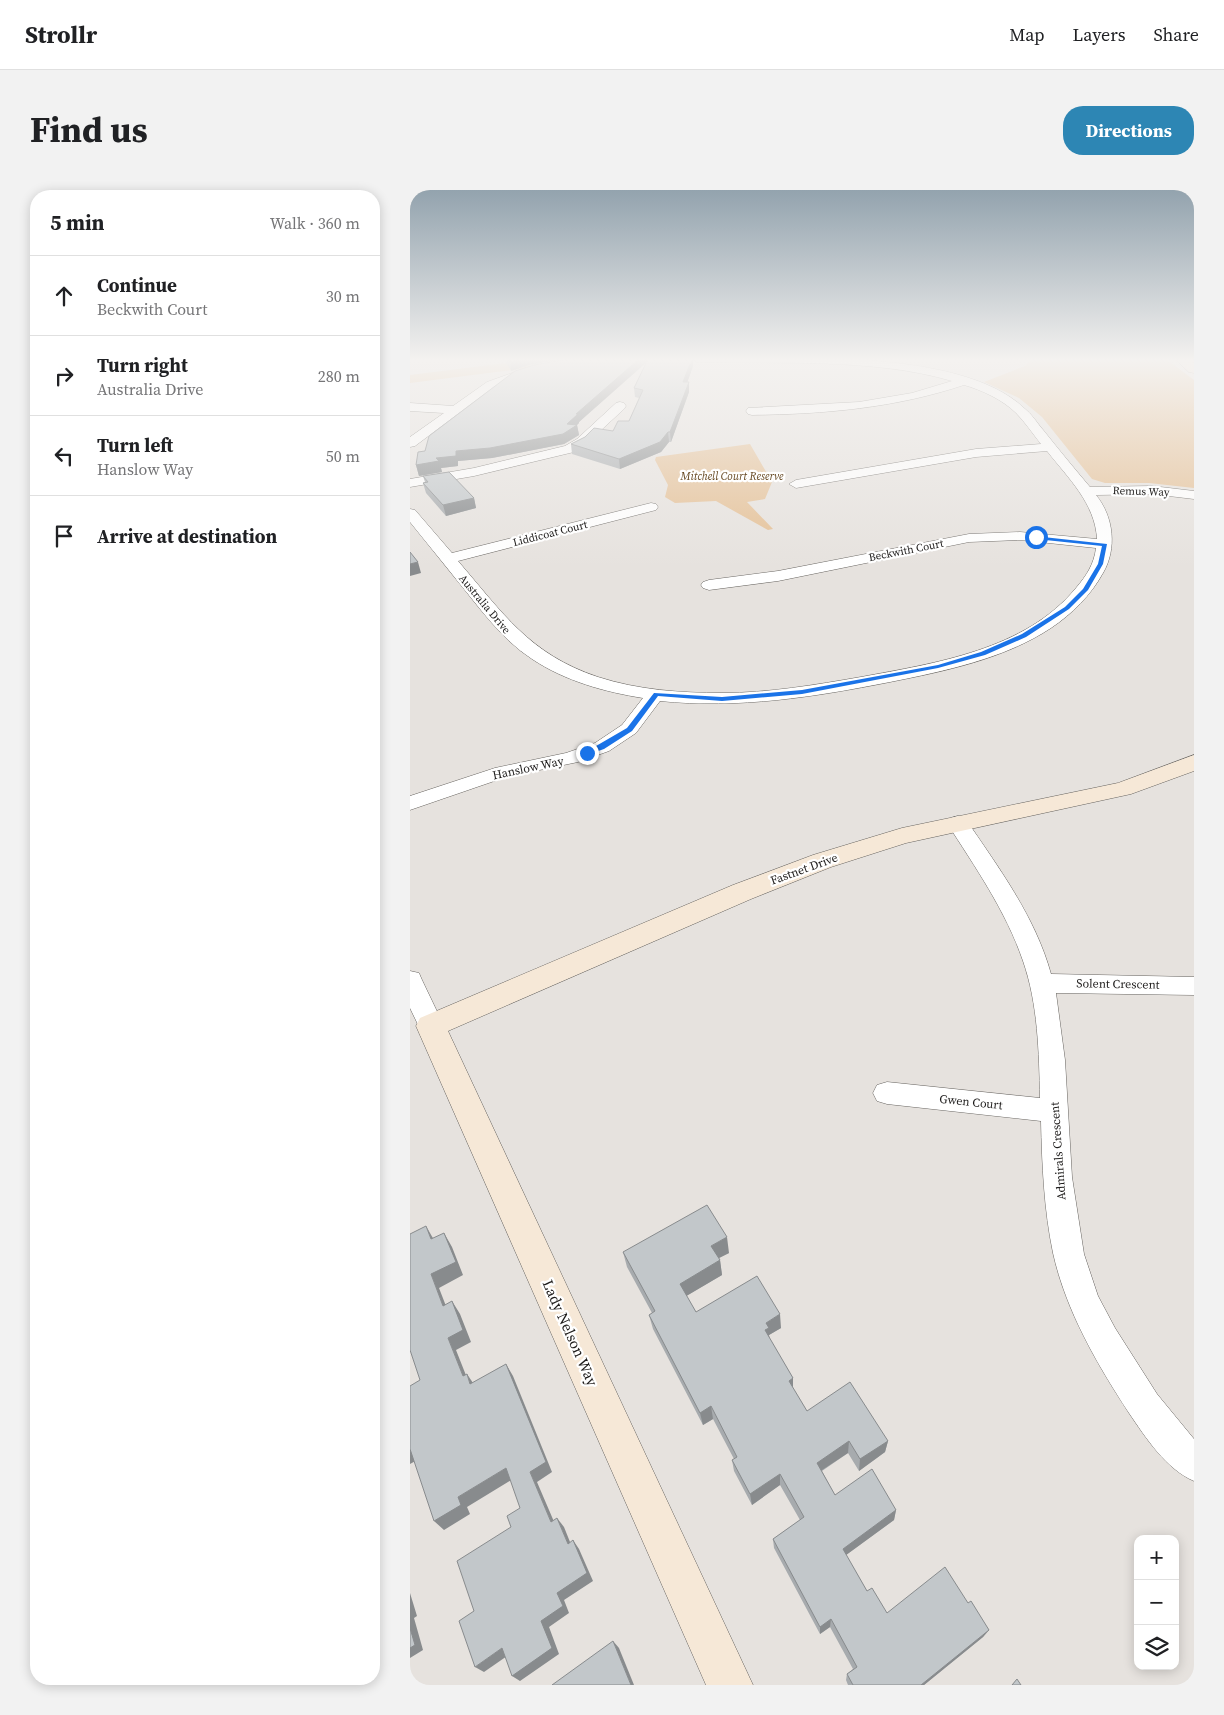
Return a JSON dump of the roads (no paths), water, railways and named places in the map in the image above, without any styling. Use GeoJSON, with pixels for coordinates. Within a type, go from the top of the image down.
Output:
{"type":"FeatureCollection","features":[{"type":"Feature","properties":{"kind":"street"},"geometry":{"type":"LineString","coordinates":[[410,443],[429,429]]}},
{"type":"Feature","properties":{"kind":"street"},"geometry":{"type":"LineString","coordinates":[[410,483],[481,470],[569,449],[581,442],[595,429]]}},
{"type":"Feature","properties":{"kind":"street","name":"Australia Drive"},"geometry":{"type":"LineString","coordinates":[[412,519],[448,559],[511,636],[538,656],[566,671],[598,682],[656,694],[722,699],[774,696],[914,672],[983,653],[1031,632],[1072,603],[1086,590],[1104,554],[1104,525],[1102,516],[1087,491],[1035,429]]}},
{"type":"Feature","properties":{"kind":"street"},"geometry":{"type":"LineString","coordinates":[[796,484],[976,453],[1050,447]]}},
{"type":"Feature","properties":{"kind":"street","name":"Remus Way"},"geometry":{"type":"LineString","coordinates":[[1087,491],[1152,490],[1194,495]]}},
{"type":"Feature","properties":{"kind":"street","name":"Liddicoat Court"},"geometry":{"type":"LineString","coordinates":[[448,559],[651,507]]}},
{"type":"Feature","properties":{"kind":"street","name":"Beckwith Court"},"geometry":{"type":"LineString","coordinates":[[709,585],[778,576],[969,538],[1028,537],[1105,544]]}},
{"type":"Feature","properties":{"kind":"street","name":"Hanslow Way"},"geometry":{"type":"LineString","coordinates":[[410,803],[502,772],[571,758],[602,747],[629,729],[656,694]]}},
{"type":"Feature","properties":{"kind":"street","name":"Fastnet Drive"},"geometry":{"type":"LineString","coordinates":[[431,1026],[792,873],[869,846],[958,823],[1123,789],[1173,772],[1194,762]]}},
{"type":"Feature","properties":{"kind":"street","name":"Admirals Crescent"},"geometry":{"type":"LineString","coordinates":[[958,823],[1016,916],[1036,963],[1042,983],[1048,1018],[1063,1220],[1070,1259],[1080,1292],[1095,1325],[1135,1392],[1160,1427],[1194,1464]]}},
{"type":"Feature","properties":{"kind":"street","name":"Lady Nelson Way"},"geometry":{"type":"LineString","coordinates":[[410,980],[730,1685]]}},
{"type":"Feature","properties":{"kind":"street","name":"Solent Crescent"},"geometry":{"type":"LineString","coordinates":[[1042,983],[1194,986]]}},
{"type":"Feature","properties":{"kind":"street","name":"Gwen Court"},"geometry":{"type":"LineString","coordinates":[[887,1093],[1055,1111]]}},
{"type":"Feature","properties":{"kind":"park label","name":"Mitchell Court Reserve"},"geometry":{"type":"Point","coordinates":[732,476]}}]}
